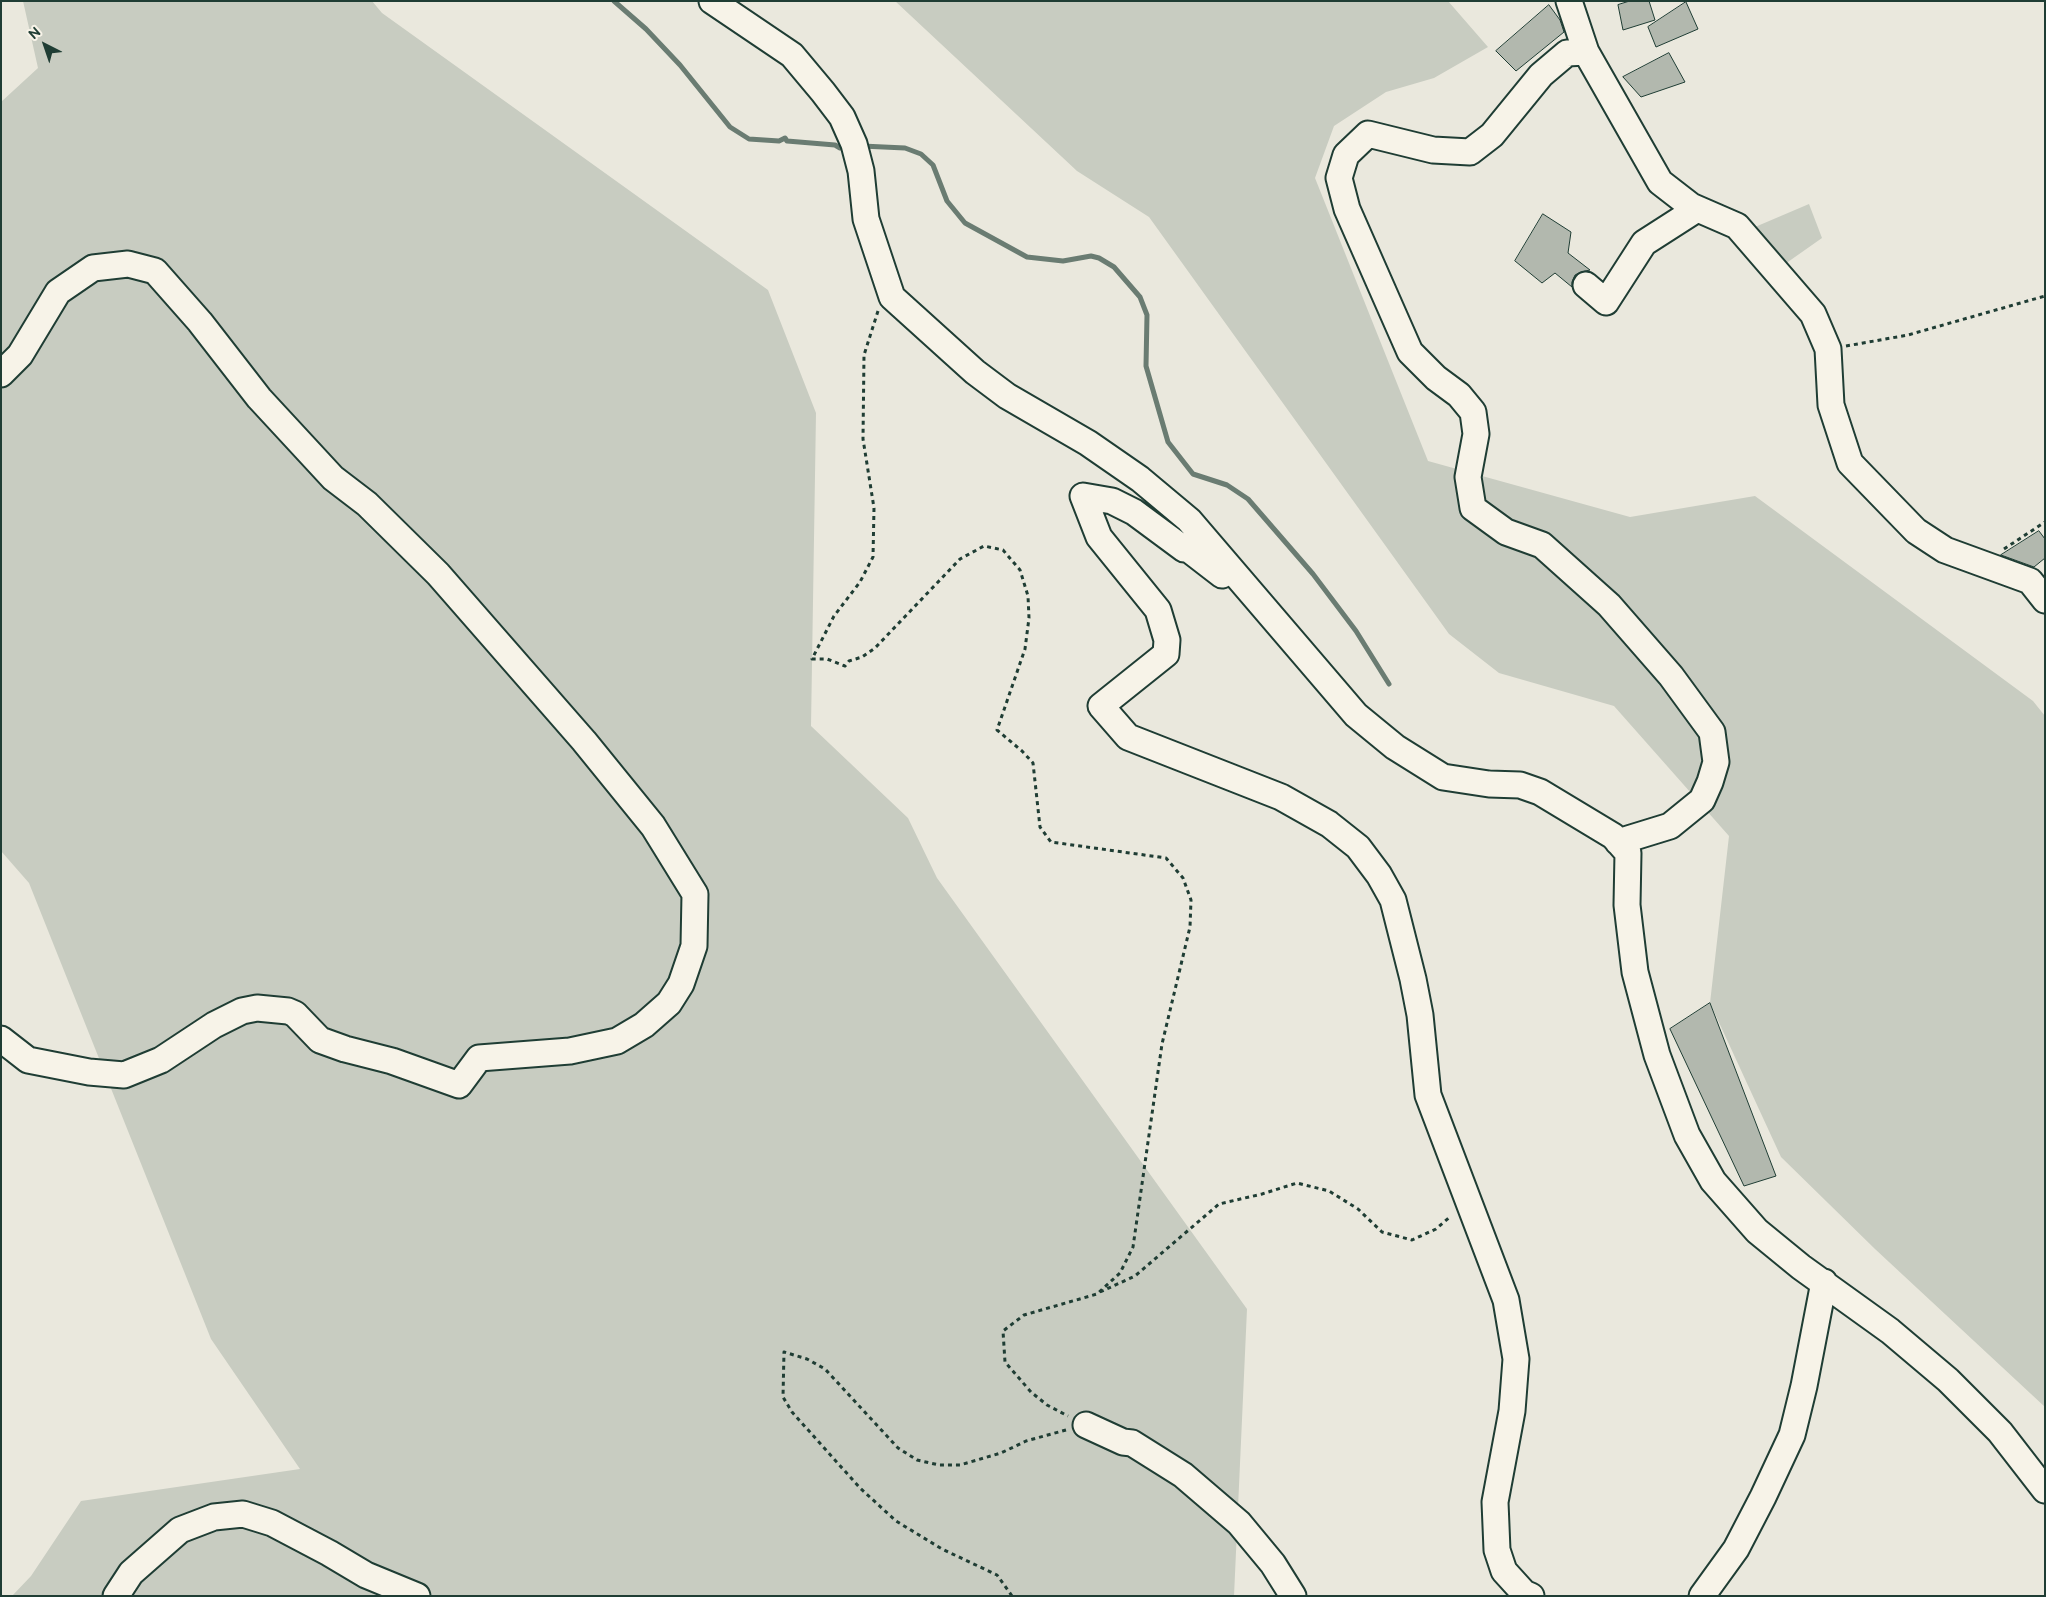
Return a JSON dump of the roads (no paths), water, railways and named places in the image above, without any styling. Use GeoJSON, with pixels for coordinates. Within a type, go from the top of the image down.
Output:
{"type":"FeatureCollection","features":[{"type":"Feature","properties":{"kind":"street"},"geometry":{"type":"LineString","coordinates":[[712,1],[792,56],[842,117],[854,144],[862,170],[866,219],[886,284],[892,297],[975,372],[1006,396],[1088,443],[1140,479],[1189,520],[1356,714],[1395,747],[1444,777],[1489,784],[1520,785],[1540,792],[1613,836],[1628,853],[1627,905],[1635,972],[1656,1055],[1687,1135],[1713,1181],[1757,1230],[1890,1332],[1948,1380],[2000,1432],[2045,1490]]}},
{"type":"Feature","properties":{"kind":"street"},"geometry":{"type":"LineString","coordinates":[[1569,1],[1586,52],[1660,182],[1691,206],[1737,226],[1813,314],[1828,349],[1831,405],[1850,463],[1916,531],[1945,550],[2030,581],[2045,600]]}},
{"type":"Feature","properties":{"kind":"street"},"geometry":{"type":"LineString","coordinates":[[1586,52],[1567,53],[1548,70],[1492,135],[1470,152],[1433,150],[1368,134],[1346,155],[1339,178],[1347,209],[1410,352],[1436,378],[1459,394],[1472,412],[1476,434],[1468,477],[1473,508],[1506,532],[1542,545],[1609,604],[1671,676],[1712,732],[1716,762],[1702,800],[1670,826],[1618,842]]}},
{"type":"Feature","properties":{"kind":"street"},"geometry":{"type":"LineString","coordinates":[[1586,285],[1606,302],[1644,243],[1697,209]]}},
{"type":"Feature","properties":{"kind":"street"},"geometry":{"type":"LineString","coordinates":[[1,374],[20,355],[58,292],[93,268],[128,264],[155,271],[200,322],[259,398],[333,478],[367,504],[438,574],[577,734],[653,826],[695,894],[694,946],[681,984],[669,1003],[644,1024],[617,1041],[570,1051],[479,1058],[459,1085],[392,1061],[345,1049],[320,1040],[295,1014],[288,1011],[257,1008],[242,1011],[214,1025],[161,1060],[124,1075],[89,1072],[28,1060],[1,1039]]}},
{"type":"Feature","properties":{"kind":"street"},"geometry":{"type":"LineString","coordinates":[[1265,609],[1187,548],[1184,549],[1134,512],[1112,501],[1083,496],[1099,537],[1158,610],[1167,640],[1166,654],[1101,706],[1128,737],[1281,797],[1329,824],[1358,847],[1379,875],[1393,900],[1420,1015],[1428,1095],[1506,1300],[1516,1359],[1512,1410],[1495,1502],[1497,1550],[1504,1570],[1524,1593],[1531,1596]]}},
{"type":"Feature","properties":{"kind":"street"},"geometry":{"type":"LineString","coordinates":[[1702,1596],[1736,1549],[1792,1435],[1804,1386],[1824,1282]]}},
{"type":"Feature","properties":{"kind":"street"},"geometry":{"type":"LineString","coordinates":[[1086,1425],[1123,1442],[1132,1443],[1183,1475],[1239,1523],[1272,1564],[1293,1596]]}},
{"type":"Feature","properties":{"kind":"street"},"geometry":{"type":"LineString","coordinates":[[116,1596],[132,1573],[180,1530],[214,1516],[242,1514],[272,1523],[366,1575],[417,1596]]}},
{"type":"Feature","properties":{"kind":"waterway"},"geometry":{"type":"LineString","coordinates":[[614,1],[646,29],[680,65],[730,127],[749,139],[779,141],[785,138],[787,141],[835,145],[840,148],[849,147]]}},
{"type":"Feature","properties":{"kind":"waterway"},"geometry":{"type":"LineString","coordinates":[[862,146],[905,148],[921,154],[933,165],[947,201],[965,223],[1027,257],[1063,261],[1091,256],[1099,258],[1114,267],[1140,297],[1147,315],[1146,366],[1168,442],[1193,474],[1227,485],[1248,499],[1313,574],[1356,631],[1389,684]]}}]}
